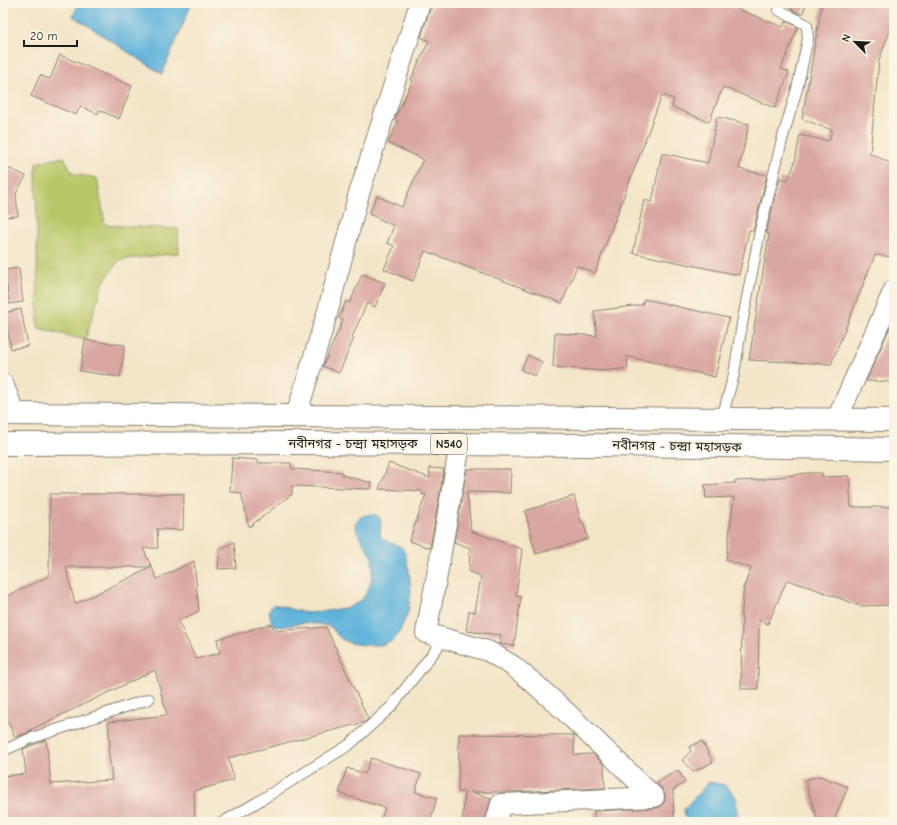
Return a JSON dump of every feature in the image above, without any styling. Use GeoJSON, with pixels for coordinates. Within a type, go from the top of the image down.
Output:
{"type":"FeatureCollection","features":[{"type":"Feature","properties":{"kind":"highway","name":"নবীনগর - চন্দ্রা মহাসড়ক"},"geometry":{"type":"LineString","coordinates":[[9,414],[894,420]]}},
{"type":"Feature","properties":{"kind":"highway","name":"নবীনগর - চন্দ্রা মহাসড়ক"},"geometry":{"type":"LineString","coordinates":[[3,444],[298,443],[718,446],[894,449]]}},
{"type":"Feature","properties":{"kind":"street"},"geometry":{"type":"LineString","coordinates":[[296,416],[327,314],[358,197],[420,3]]}},
{"type":"Feature","properties":{"kind":"street"},"geometry":{"type":"LineString","coordinates":[[837,419],[894,290]]}},
{"type":"Feature","properties":{"kind":"street"},"geometry":{"type":"LineString","coordinates":[[3,384],[9,414]]}},
{"type":"Feature","properties":{"kind":"street"},"geometry":{"type":"LineString","coordinates":[[460,444],[438,575],[426,633],[488,651],[513,666],[566,712],[654,797],[501,804],[496,822]]}},
{"type":"Feature","properties":{"kind":"lane"},"geometry":{"type":"LineString","coordinates":[[722,418],[734,374],[760,231],[782,140],[797,89],[808,39],[807,25],[779,10],[782,3]]}},
{"type":"Feature","properties":{"kind":"lane"},"geometry":{"type":"LineString","coordinates":[[223,822],[349,745],[391,707],[445,638]]}},
{"type":"Feature","properties":{"kind":"lane"},"geometry":{"type":"LineString","coordinates":[[3,751],[28,739],[149,699]]}},
{"type":"Feature","properties":{"kind":"green space"},"geometry":{"type":"Polygon","coordinates":[[[64,157],[73,174],[97,178],[105,225],[178,229],[179,253],[119,260],[103,283],[85,340],[38,328],[36,163],[64,157]]]}},
{"type":"Feature","properties":{"kind":"water"},"geometry":{"type":"Polygon","coordinates":[[[79,3],[192,3],[162,74],[73,16],[79,3]]]}},
{"type":"Feature","properties":{"kind":"water"},"geometry":{"type":"Polygon","coordinates":[[[367,515],[375,515],[379,517],[381,521],[380,535],[384,540],[401,547],[405,553],[409,571],[411,592],[408,612],[399,633],[392,641],[381,645],[363,645],[350,643],[343,640],[333,629],[328,626],[301,623],[282,627],[276,626],[272,623],[269,611],[273,605],[279,605],[308,613],[350,607],[362,600],[369,588],[373,573],[372,556],[357,532],[355,524],[359,518],[367,515]]]}},
{"type":"Feature","properties":{"kind":"water"},"geometry":{"type":"Polygon","coordinates":[[[709,782],[725,785],[736,797],[738,822],[686,822],[684,809],[709,782]]]}},
{"type":"Feature","properties":{"kind":"building"},"geometry":{"type":"Polygon","coordinates":[[[434,3],[722,3],[783,27],[786,21],[798,27],[781,69],[789,72],[775,108],[723,87],[709,122],[672,107],[674,99],[662,95],[595,273],[577,266],[562,303],[425,251],[413,281],[384,269],[394,246],[387,243],[394,226],[369,214],[377,196],[402,207],[423,159],[388,143],[398,121],[395,120],[395,118],[429,41],[421,37],[428,15],[434,3]]]}},
{"type":"Feature","properties":{"kind":"building"},"geometry":{"type":"Polygon","coordinates":[[[793,3],[807,3],[802,15],[791,9],[793,3]]]}},
{"type":"Feature","properties":{"kind":"building"},"geometry":{"type":"Polygon","coordinates":[[[822,3],[894,3],[894,20],[879,60],[870,153],[894,165],[894,257],[875,255],[831,364],[749,360],[769,234],[766,233],[780,178],[788,180],[795,162],[800,135],[829,141],[832,130],[802,119],[822,3]]]}},
{"type":"Feature","properties":{"kind":"building"},"geometry":{"type":"Polygon","coordinates":[[[60,55],[132,86],[119,119],[99,110],[98,114],[80,106],[76,115],[31,96],[40,75],[50,79],[60,55]]]}},
{"type":"Feature","properties":{"kind":"building"},"geometry":{"type":"Polygon","coordinates":[[[717,117],[749,124],[739,169],[767,175],[753,231],[749,230],[739,275],[633,253],[644,200],[652,202],[662,153],[708,163],[717,117]]]}},
{"type":"Feature","properties":{"kind":"building"},"geometry":{"type":"Polygon","coordinates":[[[3,166],[26,176],[16,193],[18,216],[3,217],[3,166]]]}},
{"type":"Feature","properties":{"kind":"building"},"geometry":{"type":"Polygon","coordinates":[[[19,268],[23,302],[9,304],[5,270],[19,268]]]}},
{"type":"Feature","properties":{"kind":"building"},"geometry":{"type":"Polygon","coordinates":[[[362,274],[385,283],[375,307],[367,303],[352,337],[354,338],[339,373],[323,366],[343,320],[339,318],[346,301],[350,303],[362,274]]]}},
{"type":"Feature","properties":{"kind":"building"},"geometry":{"type":"Polygon","coordinates":[[[644,299],[729,318],[715,377],[627,356],[628,368],[605,371],[553,367],[555,333],[597,336],[594,311],[642,305],[644,299]]]}},
{"type":"Feature","properties":{"kind":"building"},"geometry":{"type":"Polygon","coordinates":[[[21,309],[28,346],[11,349],[4,313],[21,309]]]}},
{"type":"Feature","properties":{"kind":"building"},"geometry":{"type":"Polygon","coordinates":[[[894,318],[894,382],[866,381],[894,318]]]}},
{"type":"Feature","properties":{"kind":"building"},"geometry":{"type":"Polygon","coordinates":[[[85,340],[125,345],[120,377],[80,371],[85,340]]]}},
{"type":"Feature","properties":{"kind":"building"},"geometry":{"type":"Polygon","coordinates":[[[528,355],[542,362],[535,376],[521,370],[528,355]]]}},
{"type":"Feature","properties":{"kind":"building"},"geometry":{"type":"Polygon","coordinates":[[[232,458],[258,460],[258,463],[291,463],[292,469],[342,472],[342,475],[372,483],[371,489],[292,486],[292,494],[249,527],[241,493],[230,492],[232,458]]]}},
{"type":"Feature","properties":{"kind":"building"},"geometry":{"type":"Polygon","coordinates":[[[389,463],[430,478],[429,468],[444,469],[430,548],[409,541],[426,494],[422,495],[422,491],[379,489],[389,463]]]}},
{"type":"Feature","properties":{"kind":"building"},"geometry":{"type":"Polygon","coordinates":[[[467,469],[511,469],[510,493],[467,492],[471,531],[522,549],[516,596],[521,597],[514,646],[499,644],[501,635],[466,631],[469,611],[475,612],[481,576],[469,572],[470,548],[454,542],[467,469]]]}},
{"type":"Feature","properties":{"kind":"building"},"geometry":{"type":"Polygon","coordinates":[[[807,473],[822,473],[822,477],[849,476],[851,507],[894,507],[894,605],[860,606],[787,580],[768,624],[759,620],[758,689],[741,689],[741,618],[744,587],[751,568],[726,560],[734,497],[706,498],[705,485],[735,483],[735,481],[758,480],[807,473]]]}},
{"type":"Feature","properties":{"kind":"building"},"geometry":{"type":"Polygon","coordinates":[[[50,494],[184,494],[183,530],[157,529],[158,548],[143,548],[152,567],[157,579],[194,561],[199,611],[178,621],[196,659],[220,653],[217,639],[271,624],[275,631],[326,627],[368,719],[365,722],[228,758],[234,780],[194,791],[195,822],[3,822],[3,776],[26,774],[23,749],[46,740],[51,784],[112,780],[108,747],[110,747],[108,722],[167,715],[155,670],[28,731],[33,731],[15,737],[3,712],[3,598],[49,576],[50,494]],[[66,567],[75,604],[152,567],[66,567]]]}},
{"type":"Feature","properties":{"kind":"building"},"geometry":{"type":"Polygon","coordinates":[[[574,496],[581,522],[583,522],[588,539],[536,554],[525,511],[574,496]]]}},
{"type":"Feature","properties":{"kind":"building"},"geometry":{"type":"Polygon","coordinates":[[[234,542],[236,568],[218,569],[220,549],[234,542]]]}},
{"type":"Feature","properties":{"kind":"building"},"geometry":{"type":"Polygon","coordinates":[[[459,734],[573,735],[574,755],[593,754],[604,765],[605,788],[471,792],[491,798],[485,822],[462,822],[465,792],[458,792],[459,734]]]}},
{"type":"Feature","properties":{"kind":"building"},"geometry":{"type":"Polygon","coordinates":[[[702,741],[713,762],[693,772],[682,760],[691,751],[689,747],[702,741]]]}},
{"type":"Feature","properties":{"kind":"building"},"geometry":{"type":"Polygon","coordinates":[[[371,758],[421,774],[415,792],[437,798],[430,822],[380,822],[385,808],[339,793],[347,768],[365,774],[371,758]]]}},
{"type":"Feature","properties":{"kind":"building"},"geometry":{"type":"Polygon","coordinates":[[[678,770],[685,782],[673,790],[674,822],[594,822],[594,811],[660,807],[665,801],[665,795],[657,783],[678,770]]]}},
{"type":"Feature","properties":{"kind":"building"},"geometry":{"type":"Polygon","coordinates":[[[820,776],[848,787],[833,822],[818,822],[805,780],[820,776]]]}}]}
